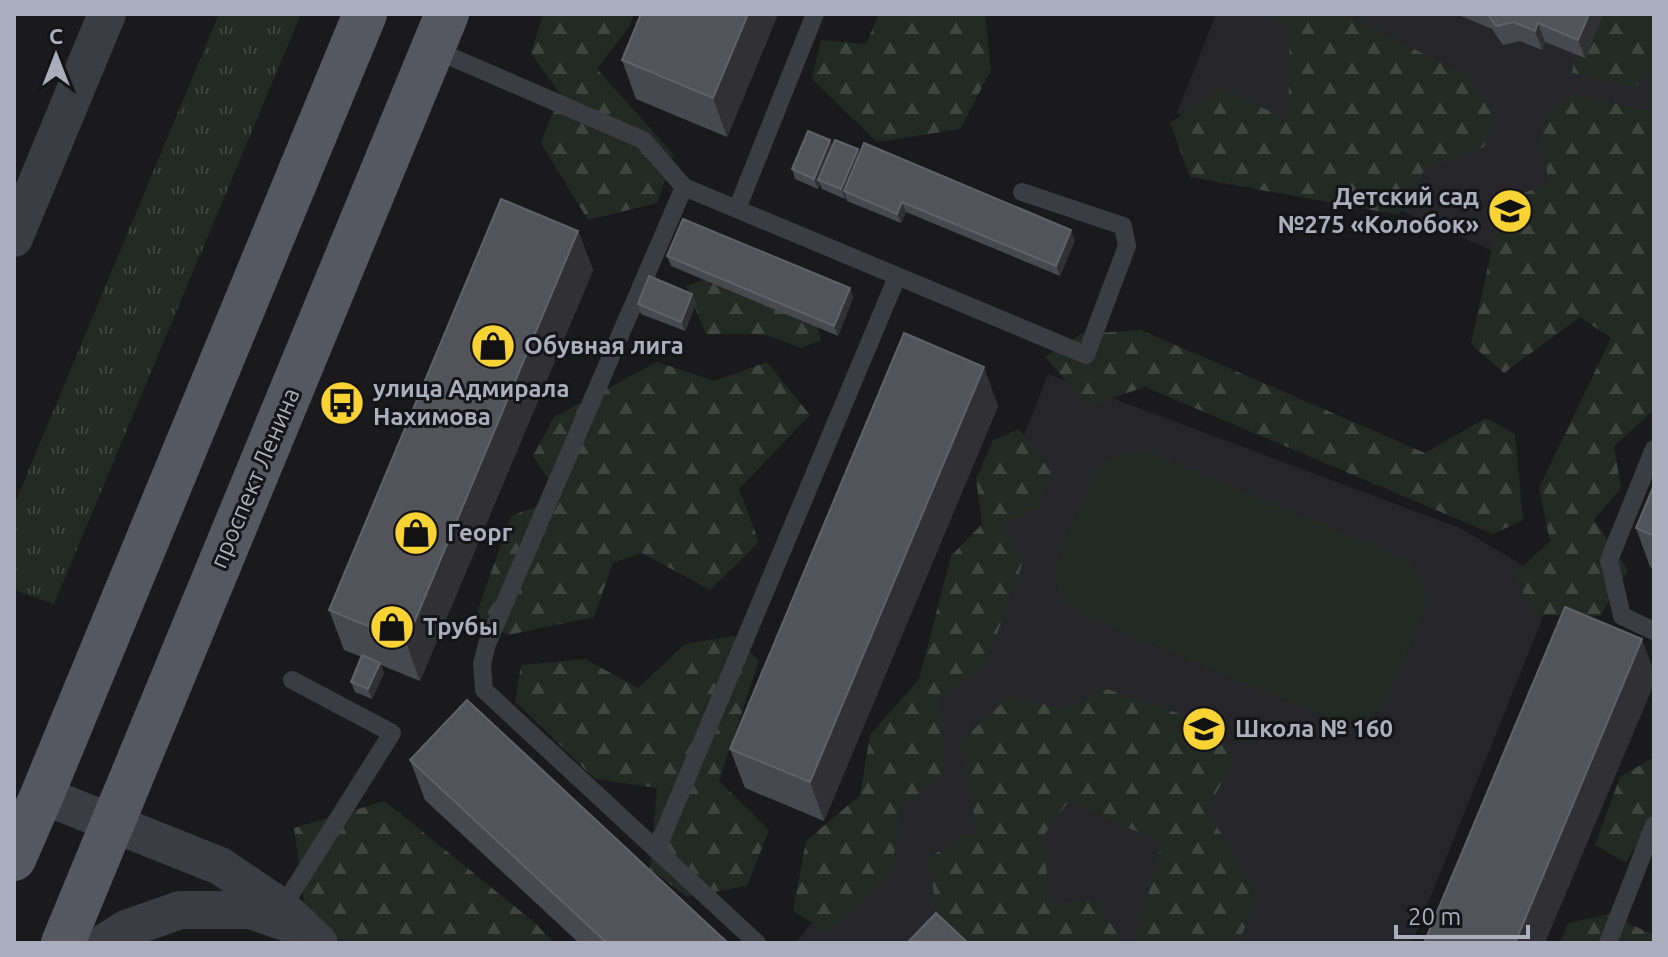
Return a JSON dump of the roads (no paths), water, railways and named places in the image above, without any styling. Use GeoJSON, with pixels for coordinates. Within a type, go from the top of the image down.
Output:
{"type":"FeatureCollection","features":[{"type":"Feature","properties":{"kind":"main road"},"geometry":{"type":"LineString","coordinates":[[14,859],[365,14]]}},
{"type":"Feature","properties":{"kind":"main road","name":"проспект Ленина"},"geometry":{"type":"LineString","coordinates":[[63,943],[440,31]]}},
{"type":"Feature","properties":{"kind":"street"},"geometry":{"type":"LineString","coordinates":[[14,238],[107,14]]}},
{"type":"Feature","properties":{"kind":"street"},"geometry":{"type":"LineString","coordinates":[[42,795],[220,866],[301,926]]}},
{"type":"Feature","properties":{"kind":"street"},"geometry":{"type":"LineString","coordinates":[[104,943],[126,929],[180,910],[251,910],[301,926]]}},
{"type":"Feature","properties":{"kind":"lane"},"geometry":{"type":"LineString","coordinates":[[737,209],[815,14]]}},
{"type":"Feature","properties":{"kind":"lane"},"geometry":{"type":"LineString","coordinates":[[440,31],[643,140],[684,187],[1086,355],[1127,246],[1123,226],[1022,192]]}},
{"type":"Feature","properties":{"kind":"lane"},"geometry":{"type":"LineString","coordinates":[[684,187],[493,629],[482,664],[484,690],[757,943]]}},
{"type":"Feature","properties":{"kind":"lane"},"geometry":{"type":"LineString","coordinates":[[657,849],[897,277]]}},
{"type":"Feature","properties":{"kind":"lane"},"geometry":{"type":"LineString","coordinates":[[1654,449],[1609,560],[1622,616],[1654,631]]}},
{"type":"Feature","properties":{"kind":"lane"},"geometry":{"type":"LineString","coordinates":[[292,680],[392,733],[301,926]]}},
{"type":"Feature","properties":{"kind":"lane"},"geometry":{"type":"LineString","coordinates":[[1608,943],[1654,825]]}},
{"type":"Feature","properties":{"kind":"place","name":"Детский сад №275 «Колобок»"},"geometry":{"type":"Point","coordinates":[1510,211]}},
{"type":"Feature","properties":{"kind":"place","name":"Обувная лига"},"geometry":{"type":"Point","coordinates":[493,346]}},
{"type":"Feature","properties":{"kind":"place","name":"улица Адмирала Нахимова"},"geometry":{"type":"Point","coordinates":[342,403]}},
{"type":"Feature","properties":{"kind":"place","name":"Георг"},"geometry":{"type":"Point","coordinates":[416,533]}},
{"type":"Feature","properties":{"kind":"place","name":"Трубы"},"geometry":{"type":"Point","coordinates":[392,627]}},
{"type":"Feature","properties":{"kind":"place","name":"Школа № 160"},"geometry":{"type":"Point","coordinates":[1204,729]}}]}
